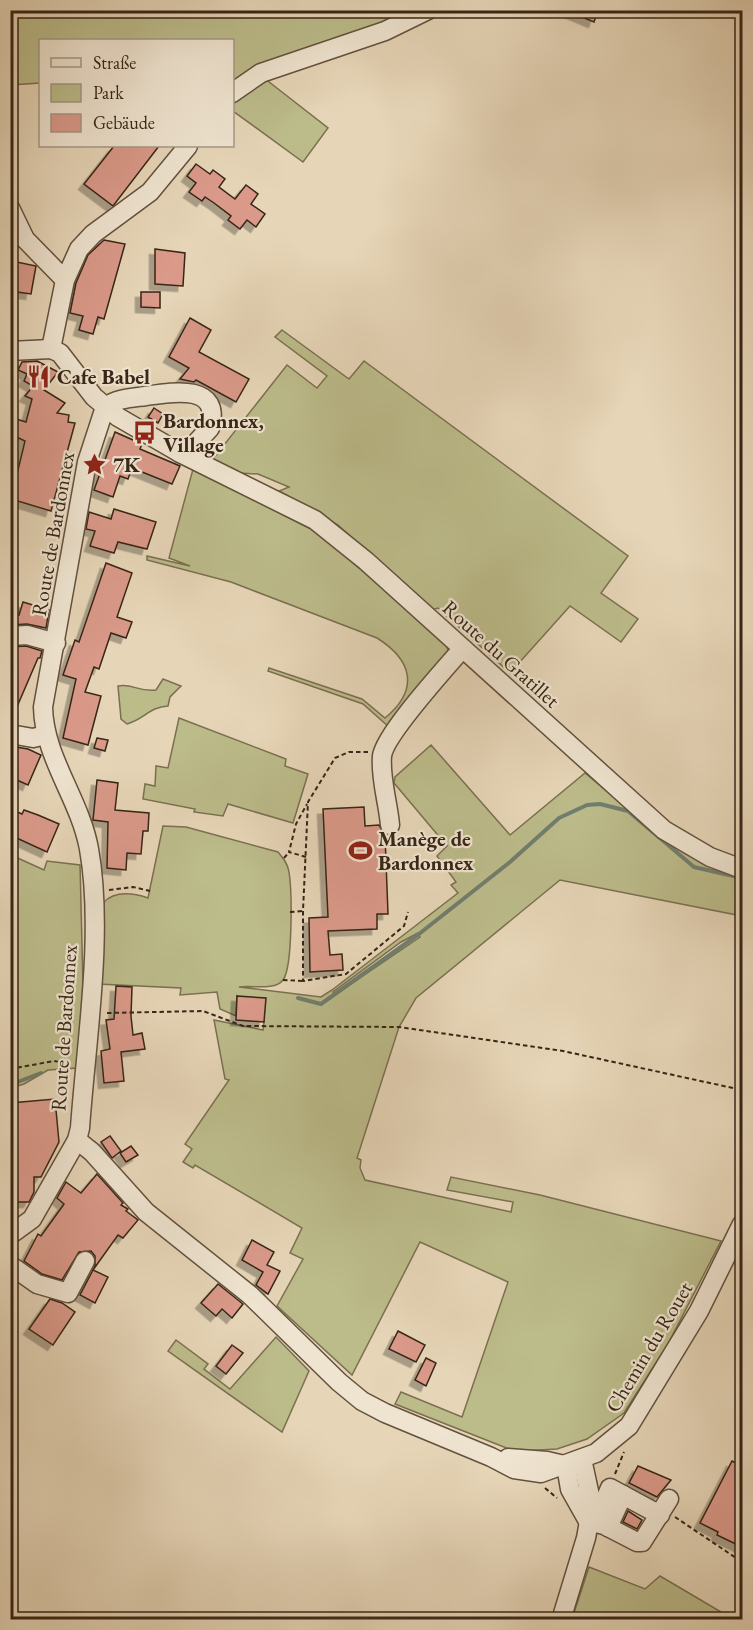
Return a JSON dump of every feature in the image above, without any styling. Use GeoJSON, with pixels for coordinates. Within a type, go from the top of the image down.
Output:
{"type":"FeatureCollection","features":[{"type":"Feature","properties":{"kind":"street"},"geometry":{"type":"LineString","coordinates":[[234,92],[261,73],[385,31],[428,10]]}},
{"type":"Feature","properties":{"kind":"street"},"geometry":{"type":"LineString","coordinates":[[10,351],[51,349],[65,280],[75,256],[86,240],[150,192],[187,147]]}},
{"type":"Feature","properties":{"kind":"street"},"geometry":{"type":"LineString","coordinates":[[10,208],[25,239],[65,280]]}},
{"type":"Feature","properties":{"kind":"street","name":"Route du Gratillet"},"geometry":{"type":"LineString","coordinates":[[51,349],[65,358],[87,389],[118,417],[180,453],[315,520],[366,561],[664,830],[710,857],[742,869]]}},
{"type":"Feature","properties":{"kind":"street"},"geometry":{"type":"LineString","coordinates":[[105,407],[120,399],[173,392],[183,391],[200,396],[210,408],[210,428],[196,443],[180,453]]}},
{"type":"Feature","properties":{"kind":"street","name":"Route de Bardonnex"},"geometry":{"type":"LineString","coordinates":[[105,407],[87,462],[43,707],[46,735],[86,834],[92,866],[93,974],[77,1140],[92,1152],[146,1212],[250,1295],[351,1392],[385,1413],[491,1457],[514,1469],[525,1472],[548,1472],[574,1463]]}},
{"type":"Feature","properties":{"kind":"street"},"geometry":{"type":"LineString","coordinates":[[10,636],[27,635],[56,643]]}},
{"type":"Feature","properties":{"kind":"street"},"geometry":{"type":"LineString","coordinates":[[390,825],[382,767],[383,753],[394,733],[462,649]]}},
{"type":"Feature","properties":{"kind":"street"},"geometry":{"type":"LineString","coordinates":[[10,735],[33,738],[46,735]]}},
{"type":"Feature","properties":{"kind":"street"},"geometry":{"type":"LineString","coordinates":[[10,1235],[32,1219],[77,1140]]}},
{"type":"Feature","properties":{"kind":"street","name":"Chemin du Rouet"},"geometry":{"type":"LineString","coordinates":[[574,1463],[613,1441],[629,1426],[699,1311],[742,1224]]}},
{"type":"Feature","properties":{"kind":"street"},"geometry":{"type":"LineString","coordinates":[[10,1265],[37,1284],[68,1293],[84,1261]]}},
{"type":"Feature","properties":{"kind":"street"},"geometry":{"type":"LineString","coordinates":[[574,1463],[592,1505],[597,1524]]}},
{"type":"Feature","properties":{"kind":"street"},"geometry":{"type":"LineString","coordinates":[[561,1620],[586,1538],[616,1492],[666,1510],[642,1542],[637,1542],[597,1524]]}},
{"type":"Feature","properties":{"kind":"path"},"geometry":{"type":"LineString","coordinates":[[284,858],[289,852],[296,824],[330,763],[338,755],[357,751],[383,753]]}},
{"type":"Feature","properties":{"kind":"path"},"geometry":{"type":"LineString","coordinates":[[303,981],[303,911],[308,802]]}},
{"type":"Feature","properties":{"kind":"path"},"geometry":{"type":"LineString","coordinates":[[289,852],[306,857]]}},
{"type":"Feature","properties":{"kind":"path"},"geometry":{"type":"LineString","coordinates":[[93,898],[118,887],[150,891]]}},
{"type":"Feature","properties":{"kind":"path"},"geometry":{"type":"LineString","coordinates":[[290,912],[303,911]]}},
{"type":"Feature","properties":{"kind":"path"},"geometry":{"type":"LineString","coordinates":[[283,980],[303,981],[346,974],[404,926],[408,912]]}},
{"type":"Feature","properties":{"kind":"path"},"geometry":{"type":"LineString","coordinates":[[89,1013],[190,1010],[213,1013],[243,1026],[399,1027],[573,1052],[742,1090]]}},
{"type":"Feature","properties":{"kind":"path"},"geometry":{"type":"LineString","coordinates":[[10,1069],[61,1061],[84,1072]]}},
{"type":"Feature","properties":{"kind":"path"},"geometry":{"type":"LineString","coordinates":[[616,1492],[629,1426]]}},
{"type":"Feature","properties":{"kind":"path"},"geometry":{"type":"LineString","coordinates":[[537,1484],[561,1503]]}},
{"type":"Feature","properties":{"kind":"path"},"geometry":{"type":"LineString","coordinates":[[666,1510],[742,1562]]}},
{"type":"Feature","properties":{"kind":"green space"},"geometry":{"type":"Polygon","coordinates":[[[10,11],[416,11],[234,84],[234,39],[39,39],[39,83],[11,85],[10,11]]]}},
{"type":"Feature","properties":{"kind":"green space"},"geometry":{"type":"Polygon","coordinates":[[[264,78],[328,128],[303,162],[234,112],[234,100],[264,78]]]}},
{"type":"Feature","properties":{"kind":"green space"},"geometry":{"type":"Polygon","coordinates":[[[282,330],[349,379],[364,361],[628,556],[601,593],[638,619],[621,642],[570,606],[510,673],[438,608],[431,610],[338,525],[279,491],[289,487],[258,474],[239,473],[213,459],[287,365],[317,388],[327,376],[275,337],[282,330]]]}},
{"type":"Feature","properties":{"kind":"green space"},"geometry":{"type":"Polygon","coordinates":[[[193,469],[319,533],[446,644],[449,653],[390,728],[363,704],[268,671],[269,668],[362,699],[385,718],[403,696],[407,686],[407,675],[398,656],[377,638],[231,582],[147,560],[147,556],[190,566],[169,558],[193,469]]]}},
{"type":"Feature","properties":{"kind":"green space"},"geometry":{"type":"Polygon","coordinates":[[[163,679],[181,686],[170,697],[168,706],[151,711],[127,724],[121,719],[118,686],[156,690],[163,679]]]}},
{"type":"Feature","properties":{"kind":"green space"},"geometry":{"type":"Polygon","coordinates":[[[179,718],[286,759],[285,766],[308,774],[293,823],[228,804],[223,816],[194,812],[195,809],[143,799],[145,784],[155,786],[156,766],[168,768],[179,718]]]}},
{"type":"Feature","properties":{"kind":"green space"},"geometry":{"type":"Polygon","coordinates":[[[431,745],[510,835],[585,773],[658,833],[742,876],[742,916],[560,880],[416,998],[399,1027],[357,1158],[361,1160],[360,1168],[365,1180],[511,1212],[513,1202],[447,1190],[451,1177],[540,1195],[721,1241],[668,1344],[624,1413],[587,1439],[557,1449],[522,1451],[509,1449],[395,1404],[401,1392],[462,1417],[508,1282],[420,1242],[352,1375],[277,1306],[303,1259],[290,1253],[302,1228],[195,1165],[193,1168],[183,1162],[192,1149],[185,1144],[229,1080],[225,1079],[214,1020],[263,1030],[264,1022],[237,996],[236,1016],[220,1009],[217,992],[180,995],[181,988],[98,984],[103,903],[119,894],[148,898],[163,826],[186,827],[278,852],[286,864],[290,881],[291,911],[289,960],[283,980],[274,985],[262,987],[239,987],[321,997],[332,990],[458,893],[451,885],[456,882],[437,856],[447,846],[394,783],[395,777],[431,745]],[[418,933],[401,942],[333,992],[335,995],[420,937],[418,933]]]}},
{"type":"Feature","properties":{"kind":"green space"},"geometry":{"type":"Polygon","coordinates":[[[11,855],[44,870],[47,861],[80,865],[83,985],[78,1068],[48,1070],[24,1084],[11,1088],[11,855]]]}},
{"type":"Feature","properties":{"kind":"green space"},"geometry":{"type":"Polygon","coordinates":[[[276,1337],[309,1371],[282,1432],[168,1351],[176,1340],[208,1364],[204,1369],[230,1389],[276,1337]]]}},
{"type":"Feature","properties":{"kind":"green space"},"geometry":{"type":"Polygon","coordinates":[[[589,1567],[645,1589],[660,1576],[733,1619],[572,1619],[589,1567]]]}},
{"type":"Feature","properties":{"kind":"building"},"geometry":{"type":"Polygon","coordinates":[[[565,10],[591,10],[597,13],[594,22],[565,10]]]}},
{"type":"Feature","properties":{"kind":"building"},"geometry":{"type":"Polygon","coordinates":[[[113,147],[158,147],[113,206],[84,184],[113,147]]]}},
{"type":"Feature","properties":{"kind":"building"},"geometry":{"type":"Polygon","coordinates":[[[196,164],[210,174],[213,170],[225,179],[219,187],[235,199],[246,185],[258,194],[251,204],[265,214],[256,227],[247,220],[240,229],[228,220],[231,216],[214,203],[205,197],[202,201],[189,192],[196,183],[187,176],[196,164]]]}},
{"type":"Feature","properties":{"kind":"building"},"geometry":{"type":"Polygon","coordinates":[[[104,240],[125,244],[104,319],[98,317],[93,334],[79,330],[83,316],[70,313],[76,283],[88,255],[104,240]]]}},
{"type":"Feature","properties":{"kind":"building"},"geometry":{"type":"Polygon","coordinates":[[[155,249],[185,253],[183,286],[155,284],[155,249]]]}},
{"type":"Feature","properties":{"kind":"building"},"geometry":{"type":"Polygon","coordinates":[[[12,261],[36,266],[31,294],[10,291],[12,261]]]}},
{"type":"Feature","properties":{"kind":"building"},"geometry":{"type":"Polygon","coordinates":[[[141,292],[160,292],[160,308],[141,307],[141,292]]]}},
{"type":"Feature","properties":{"kind":"building"},"geometry":{"type":"Polygon","coordinates":[[[190,318],[211,330],[199,352],[249,379],[236,402],[196,380],[194,382],[180,379],[189,368],[169,357],[190,318]]]}},
{"type":"Feature","properties":{"kind":"building"},"geometry":{"type":"Polygon","coordinates":[[[37,361],[58,372],[44,390],[65,403],[57,413],[69,415],[68,422],[75,423],[51,511],[11,499],[25,441],[10,434],[10,417],[26,422],[32,399],[25,396],[33,386],[24,381],[27,374],[18,370],[22,362],[37,361]]]}},
{"type":"Feature","properties":{"kind":"building"},"geometry":{"type":"Polygon","coordinates":[[[154,408],[163,414],[158,423],[148,417],[154,408]]]}},
{"type":"Feature","properties":{"kind":"building"},"geometry":{"type":"Polygon","coordinates":[[[115,432],[142,444],[140,449],[180,466],[172,484],[132,468],[128,479],[120,476],[113,497],[94,490],[115,432]]]}},
{"type":"Feature","properties":{"kind":"building"},"geometry":{"type":"Polygon","coordinates":[[[114,509],[156,522],[147,549],[118,542],[114,553],[90,546],[95,531],[86,529],[89,512],[111,519],[114,509]]]}},
{"type":"Feature","properties":{"kind":"building"},"geometry":{"type":"Polygon","coordinates":[[[106,563],[132,573],[117,617],[132,622],[126,638],[111,633],[99,669],[94,667],[85,692],[101,696],[88,745],[63,738],[76,679],[63,675],[75,640],[79,642],[106,563]]]}},
{"type":"Feature","properties":{"kind":"building"},"geometry":{"type":"Polygon","coordinates":[[[23,602],[49,610],[46,628],[27,624],[10,625],[10,612],[19,615],[23,602]]]}},
{"type":"Feature","properties":{"kind":"building"},"geometry":{"type":"Polygon","coordinates":[[[26,646],[42,651],[10,723],[10,647],[26,646]]]}},
{"type":"Feature","properties":{"kind":"building"},"geometry":{"type":"Polygon","coordinates":[[[97,738],[108,740],[105,751],[94,748],[97,738]]]}},
{"type":"Feature","properties":{"kind":"building"},"geometry":{"type":"Polygon","coordinates":[[[10,746],[28,749],[41,755],[28,785],[10,777],[10,746]]]}},
{"type":"Feature","properties":{"kind":"building"},"geometry":{"type":"Polygon","coordinates":[[[97,780],[118,783],[115,810],[149,813],[148,831],[143,831],[141,854],[127,853],[126,870],[107,868],[108,822],[93,820],[97,780]]]}},
{"type":"Feature","properties":{"kind":"building"},"geometry":{"type":"Polygon","coordinates":[[[364,807],[365,826],[379,825],[385,835],[388,914],[377,914],[377,929],[328,931],[330,955],[342,954],[343,970],[310,972],[309,918],[328,917],[323,809],[364,807]]]}},
{"type":"Feature","properties":{"kind":"building"},"geometry":{"type":"Polygon","coordinates":[[[10,809],[22,814],[24,810],[59,824],[47,852],[10,835],[10,809]]]}},
{"type":"Feature","properties":{"kind":"building"},"geometry":{"type":"Polygon","coordinates":[[[116,986],[132,987],[133,1035],[142,1033],[145,1049],[121,1052],[124,1081],[104,1083],[101,1051],[110,1049],[106,1020],[114,1019],[116,986]]]}},
{"type":"Feature","properties":{"kind":"building"},"geometry":{"type":"Polygon","coordinates":[[[237,996],[266,998],[264,1022],[236,1020],[237,996]]]}},
{"type":"Feature","properties":{"kind":"building"},"geometry":{"type":"Polygon","coordinates":[[[55,1099],[59,1142],[41,1177],[34,1177],[34,1192],[29,1202],[13,1202],[10,1103],[55,1099]]]}},
{"type":"Feature","properties":{"kind":"building"},"geometry":{"type":"Polygon","coordinates":[[[110,1136],[121,1151],[112,1158],[101,1142],[110,1136]]]}},
{"type":"Feature","properties":{"kind":"building"},"geometry":{"type":"Polygon","coordinates":[[[131,1146],[138,1155],[126,1162],[120,1153],[131,1146]]]}},
{"type":"Feature","properties":{"kind":"building"},"geometry":{"type":"Polygon","coordinates":[[[97,1174],[123,1203],[121,1205],[128,1209],[126,1211],[138,1220],[123,1238],[118,1235],[93,1270],[108,1277],[95,1303],[80,1295],[95,1266],[95,1256],[91,1251],[79,1252],[62,1280],[42,1274],[24,1261],[38,1234],[41,1236],[64,1204],[57,1198],[66,1182],[81,1193],[97,1174]]]}},
{"type":"Feature","properties":{"kind":"building"},"geometry":{"type":"Polygon","coordinates":[[[252,1240],[274,1252],[267,1265],[280,1271],[268,1294],[256,1285],[263,1272],[242,1260],[252,1240]]]}},
{"type":"Feature","properties":{"kind":"building"},"geometry":{"type":"Polygon","coordinates":[[[218,1284],[243,1304],[232,1318],[222,1309],[216,1316],[201,1303],[218,1284]]]}},
{"type":"Feature","properties":{"kind":"building"},"geometry":{"type":"Polygon","coordinates":[[[50,1299],[62,1303],[75,1312],[53,1345],[29,1329],[50,1299]]]}},
{"type":"Feature","properties":{"kind":"building"},"geometry":{"type":"Polygon","coordinates":[[[398,1331],[425,1345],[416,1362],[389,1349],[398,1331]]]}},
{"type":"Feature","properties":{"kind":"building"},"geometry":{"type":"Polygon","coordinates":[[[232,1345],[243,1353],[226,1374],[216,1366],[232,1345]]]}},
{"type":"Feature","properties":{"kind":"building"},"geometry":{"type":"Polygon","coordinates":[[[426,1358],[436,1363],[426,1386],[415,1380],[426,1358]]]}},
{"type":"Feature","properties":{"kind":"building"},"geometry":{"type":"Polygon","coordinates":[[[732,1461],[742,1466],[742,1547],[717,1535],[718,1532],[700,1523],[732,1461]]]}},
{"type":"Feature","properties":{"kind":"building"},"geometry":{"type":"Polygon","coordinates":[[[638,1466],[671,1480],[657,1497],[629,1483],[638,1466]]]}},
{"type":"Feature","properties":{"kind":"building"},"geometry":{"type":"Polygon","coordinates":[[[628,1511],[642,1520],[637,1529],[623,1522],[628,1511]]]}},
{"type":"Feature","properties":{"kind":"waterway"},"geometry":{"type":"LineString","coordinates":[[298,998],[321,1004],[419,934],[510,862],[559,818],[587,805],[600,804],[628,811],[694,867],[742,878]]}},
{"type":"Feature","properties":{"kind":"waterway"},"geometry":{"type":"LineString","coordinates":[[10,1085],[41,1073]]}},
{"type":"Feature","properties":{"kind":"place","name":"Cafe Babel"},"geometry":{"type":"Point","coordinates":[39,377]}},
{"type":"Feature","properties":{"kind":"place","name":"Bardonnex, Village"},"geometry":{"type":"Point","coordinates":[145,433]}},
{"type":"Feature","properties":{"kind":"place","name":"7K"},"geometry":{"type":"Point","coordinates":[95,465]}},
{"type":"Feature","properties":{"kind":"place","name":"Manège de Bardonnex"},"geometry":{"type":"Point","coordinates":[360,851]}}]}
